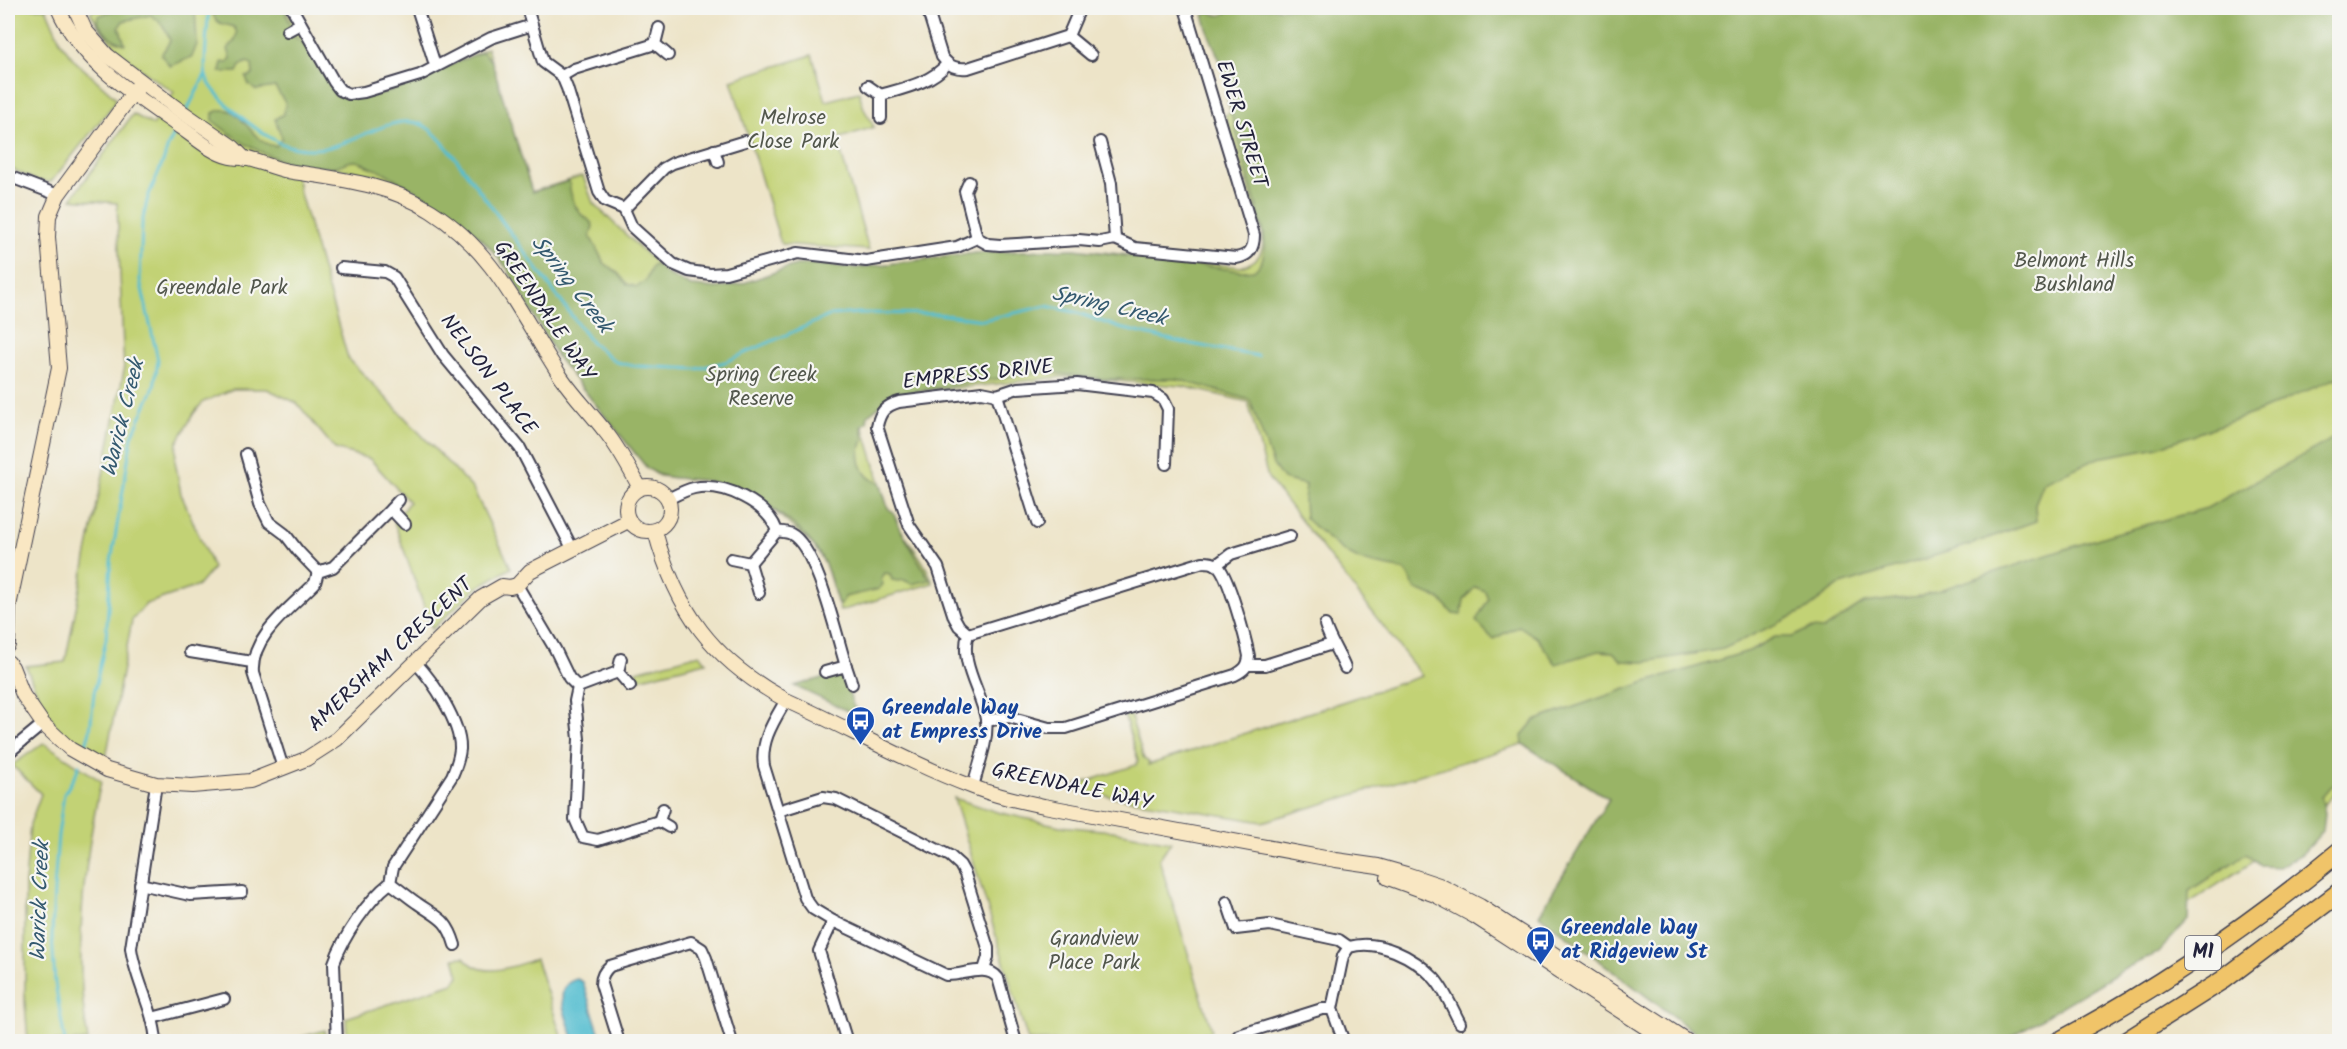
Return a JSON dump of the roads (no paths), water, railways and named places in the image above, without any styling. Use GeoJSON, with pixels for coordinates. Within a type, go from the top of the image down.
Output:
{"type":"FeatureCollection","features":[{"type":"Feature","properties":{"kind":"highway","name":"M1"},"geometry":{"type":"LineString","coordinates":[[2058,1041],[2107,1014],[2188,963],[2269,907],[2340,851]]}},
{"type":"Feature","properties":{"kind":"highway","name":"M1"},"geometry":{"type":"LineString","coordinates":[[2125,1041],[2223,980],[2340,892]]}},
{"type":"Feature","properties":{"kind":"street","name":"GREENDALE WAY"},"geometry":{"type":"LineString","coordinates":[[58,8],[73,34],[101,68],[137,87],[230,157],[282,170],[338,177],[377,186],[429,209],[452,225],[485,257],[505,283],[533,333],[563,379],[618,449],[640,488]]}},
{"type":"Feature","properties":{"kind":"street","name":"GREENDALE WAY"},"geometry":{"type":"LineString","coordinates":[[75,8],[85,30],[95,43],[137,87]]}},
{"type":"Feature","properties":{"kind":"street"},"geometry":{"type":"LineString","coordinates":[[292,8],[334,82],[340,90],[349,94],[364,92],[410,78],[491,38],[532,26]]}},
{"type":"Feature","properties":{"kind":"street"},"geometry":{"type":"LineString","coordinates":[[417,8],[435,65]]}},
{"type":"Feature","properties":{"kind":"street"},"geometry":{"type":"LineString","coordinates":[[527,8],[543,62],[562,76],[599,192],[605,201],[624,209],[632,227],[673,264],[689,271],[710,274],[726,273],[798,253],[866,261],[957,247],[977,238]]}},
{"type":"Feature","properties":{"kind":"street"},"geometry":{"type":"LineString","coordinates":[[927,8],[942,57],[947,64],[957,69],[968,68],[1068,36],[1080,8]]}},
{"type":"Feature","properties":{"kind":"street","name":"EWER STREET"},"geometry":{"type":"LineString","coordinates":[[1115,239],[1135,248],[1236,258],[1251,252],[1254,244],[1254,235],[1185,8]]}},
{"type":"Feature","properties":{"kind":"street"},"geometry":{"type":"LineString","coordinates":[[287,32],[300,24]]}},
{"type":"Feature","properties":{"kind":"street"},"geometry":{"type":"LineString","coordinates":[[655,44],[659,28]]}},
{"type":"Feature","properties":{"kind":"street"},"geometry":{"type":"LineString","coordinates":[[1068,36],[1091,55]]}},
{"type":"Feature","properties":{"kind":"street"},"geometry":{"type":"LineString","coordinates":[[562,76],[574,69],[655,44]]}},
{"type":"Feature","properties":{"kind":"street"},"geometry":{"type":"LineString","coordinates":[[655,44],[668,55]]}},
{"type":"Feature","properties":{"kind":"street"},"geometry":{"type":"LineString","coordinates":[[881,95],[930,79],[947,64]]}},
{"type":"Feature","properties":{"kind":"street"},"geometry":{"type":"LineString","coordinates":[[868,86],[881,95]]}},
{"type":"Feature","properties":{"kind":"street"},"geometry":{"type":"LineString","coordinates":[[8,645],[9,606],[59,368],[48,237],[49,216],[58,195],[137,87]]}},
{"type":"Feature","properties":{"kind":"street"},"geometry":{"type":"LineString","coordinates":[[881,95],[881,118]]}},
{"type":"Feature","properties":{"kind":"street"},"geometry":{"type":"LineString","coordinates":[[624,209],[664,168],[673,163],[745,141]]}},
{"type":"Feature","properties":{"kind":"street"},"geometry":{"type":"LineString","coordinates":[[969,182],[965,191],[977,238],[988,244],[1079,240],[1100,243],[1115,239],[1111,183],[1100,142]]}},
{"type":"Feature","properties":{"kind":"street"},"geometry":{"type":"LineString","coordinates":[[714,150],[718,162]]}},
{"type":"Feature","properties":{"kind":"street"},"geometry":{"type":"LineString","coordinates":[[8,176],[58,195]]}},
{"type":"Feature","properties":{"kind":"street","name":"NELSON PLACE"},"geometry":{"type":"LineString","coordinates":[[341,268],[385,273],[394,277],[443,355],[520,448],[572,548]]}},
{"type":"Feature","properties":{"kind":"street","name":"EMPRESS DRIVE"},"geometry":{"type":"LineString","coordinates":[[968,634],[959,626],[954,617],[938,567],[909,525],[877,426],[879,416],[884,409],[899,402],[982,392],[997,395],[1018,388],[1077,384],[1159,395],[1167,404],[1166,464]]}},
{"type":"Feature","properties":{"kind":"street"},"geometry":{"type":"LineString","coordinates":[[997,395],[1037,523]]}},
{"type":"Feature","properties":{"kind":"street"},"geometry":{"type":"LineString","coordinates":[[246,454],[260,504],[269,522],[285,534],[318,572]]}},
{"type":"Feature","properties":{"kind":"street"},"geometry":{"type":"LineString","coordinates":[[646,486],[659,490],[668,499],[670,506],[667,521],[654,531],[640,530],[628,521],[626,515],[626,502],[634,491],[640,488],[646,486]]}},
{"type":"Feature","properties":{"kind":"street"},"geometry":{"type":"LineString","coordinates":[[668,499],[694,488],[710,487],[738,495],[760,507],[773,520],[777,531]]}},
{"type":"Feature","properties":{"kind":"street"},"geometry":{"type":"LineString","coordinates":[[318,572],[333,567],[399,500]]}},
{"type":"Feature","properties":{"kind":"street"},"geometry":{"type":"LineString","coordinates":[[391,509],[405,524]]}},
{"type":"Feature","properties":{"kind":"street","name":"AMERSHAM CRESCENT"},"geometry":{"type":"LineString","coordinates":[[8,662],[23,695],[43,724],[70,749],[107,770],[156,784],[192,786],[250,781],[306,759],[337,739],[482,598],[502,586],[517,585],[530,571],[628,521]]}},
{"type":"Feature","properties":{"kind":"street","name":"GREENDALE WAY"},"geometry":{"type":"LineString","coordinates":[[654,531],[670,581],[697,627],[729,663],[786,700],[972,787],[1044,806],[1336,860],[1435,895],[1461,908],[1655,1025],[1689,1041]]}},
{"type":"Feature","properties":{"kind":"street"},"geometry":{"type":"LineString","coordinates":[[750,563],[777,531]]}},
{"type":"Feature","properties":{"kind":"street"},"geometry":{"type":"LineString","coordinates":[[777,531],[791,534],[808,553],[852,684]]}},
{"type":"Feature","properties":{"kind":"street"},"geometry":{"type":"LineString","coordinates":[[1216,565],[1231,554],[1290,536]]}},
{"type":"Feature","properties":{"kind":"street"},"geometry":{"type":"LineString","coordinates":[[731,559],[750,563]]}},
{"type":"Feature","properties":{"kind":"street"},"geometry":{"type":"LineString","coordinates":[[972,787],[985,737],[986,721],[965,652],[968,634],[1203,562],[1216,565],[1225,576],[1247,648],[1248,665],[1242,671],[1066,728],[1049,728],[1009,717],[986,721]]}},
{"type":"Feature","properties":{"kind":"street"},"geometry":{"type":"LineString","coordinates":[[750,563],[759,593]]}},
{"type":"Feature","properties":{"kind":"street"},"geometry":{"type":"LineString","coordinates":[[283,768],[252,662],[267,632],[315,583],[318,572]]}},
{"type":"Feature","properties":{"kind":"street"},"geometry":{"type":"LineString","coordinates":[[517,585],[555,649],[568,678],[578,687]]}},
{"type":"Feature","properties":{"kind":"street"},"geometry":{"type":"LineString","coordinates":[[1325,625],[1345,668]]}},
{"type":"Feature","properties":{"kind":"street"},"geometry":{"type":"LineString","coordinates":[[1248,665],[1265,666],[1332,644]]}},
{"type":"Feature","properties":{"kind":"street"},"geometry":{"type":"LineString","coordinates":[[190,652],[252,662]]}},
{"type":"Feature","properties":{"kind":"street"},"geometry":{"type":"LineString","coordinates":[[618,672],[621,660]]}},
{"type":"Feature","properties":{"kind":"street"},"geometry":{"type":"LineString","coordinates":[[338,1041],[334,963],[338,952],[375,894],[390,883],[393,867],[452,776],[460,747],[456,729],[432,681],[416,663]]}},
{"type":"Feature","properties":{"kind":"street"},"geometry":{"type":"LineString","coordinates":[[825,672],[846,666]]}},
{"type":"Feature","properties":{"kind":"street"},"geometry":{"type":"LineString","coordinates":[[578,687],[618,672]]}},
{"type":"Feature","properties":{"kind":"street"},"geometry":{"type":"LineString","coordinates":[[618,672],[630,686]]}},
{"type":"Feature","properties":{"kind":"street"},"geometry":{"type":"LineString","coordinates":[[578,687],[575,701],[579,739],[575,819],[583,837],[598,840],[659,821],[669,827]]}},
{"type":"Feature","properties":{"kind":"street"},"geometry":{"type":"LineString","coordinates":[[786,700],[764,743],[762,753],[805,898],[813,909],[833,921],[946,975],[958,976],[984,970],[993,972],[998,978],[1016,1041]]}},
{"type":"Feature","properties":{"kind":"street"},"geometry":{"type":"LineString","coordinates":[[8,753],[43,724]]}},
{"type":"Feature","properties":{"kind":"street"},"geometry":{"type":"LineString","coordinates":[[156,784],[131,948],[134,969],[152,1018],[156,1041]]}},
{"type":"Feature","properties":{"kind":"street"},"geometry":{"type":"LineString","coordinates":[[778,811],[823,797],[836,799],[950,856],[960,865],[965,874],[985,937],[988,957],[984,970]]}},
{"type":"Feature","properties":{"kind":"street"},"geometry":{"type":"LineString","coordinates":[[659,821],[663,809]]}},
{"type":"Feature","properties":{"kind":"street"},"geometry":{"type":"LineString","coordinates":[[390,883],[419,905],[439,916],[450,929],[455,945]]}},
{"type":"Feature","properties":{"kind":"street"},"geometry":{"type":"LineString","coordinates":[[140,884],[190,895],[242,892]]}},
{"type":"Feature","properties":{"kind":"street"},"geometry":{"type":"LineString","coordinates":[[1227,902],[1236,929],[1270,925],[1339,940],[1349,947],[1365,944],[1405,956],[1435,979],[1460,1023]]}},
{"type":"Feature","properties":{"kind":"street"},"geometry":{"type":"LineString","coordinates":[[833,921],[819,951],[847,1041]]}},
{"type":"Feature","properties":{"kind":"street"},"geometry":{"type":"LineString","coordinates":[[619,1041],[601,984],[601,977],[606,970],[610,966],[691,942],[702,949],[706,958],[732,1041]]}},
{"type":"Feature","properties":{"kind":"street"},"geometry":{"type":"LineString","coordinates":[[1344,1041],[1332,1009],[1343,956],[1349,947]]}},
{"type":"Feature","properties":{"kind":"street"},"geometry":{"type":"LineString","coordinates":[[152,1018],[224,999]]}},
{"type":"Feature","properties":{"kind":"street"},"geometry":{"type":"LineString","coordinates":[[1233,1041],[1239,1035],[1322,1009],[1332,1009]]}},
{"type":"Feature","properties":{"kind":"street","name":"GREENDALE WAY"},"geometry":{"type":"LineString","coordinates":[[1655,1025],[1668,1041]]}},
{"type":"Feature","properties":{"kind":"street"},"geometry":{"type":"LineString","coordinates":[[1642,1041],[1655,1025]]}},
{"type":"Feature","properties":{"kind":"water"},"geometry":{"type":"Polygon","coordinates":[[[577,979],[583,982],[602,1041],[576,1041],[573,1037],[562,995],[564,988],[577,979]]]}},
{"type":"Feature","properties":{"kind":"waterway","name":"Spring Creek"},"geometry":{"type":"LineString","coordinates":[[209,8],[205,53],[206,76],[210,85],[238,114],[280,143],[302,148],[319,149],[336,146],[391,124],[412,122],[424,125],[451,152],[591,342],[616,362],[635,366],[697,369],[725,362],[831,315],[938,314],[983,320],[1046,306],[1075,312],[1120,328],[1258,356]]}},
{"type":"Feature","properties":{"kind":"waterway","name":"Warick Creek"},"geometry":{"type":"LineString","coordinates":[[186,112],[205,75]]}},
{"type":"Feature","properties":{"kind":"waterway","name":"Warick Creek"},"geometry":{"type":"LineString","coordinates":[[85,747],[90,731],[94,693],[106,639],[111,562],[132,436],[154,387],[158,360],[140,280],[142,223],[148,197],[176,131]]}},
{"type":"Feature","properties":{"kind":"waterway","name":"Warick Creek"},"geometry":{"type":"LineString","coordinates":[[65,1042],[55,983],[52,936],[54,890],[64,794],[79,765]]}},
{"type":"Feature","properties":{"kind":"place","name":"Greendale Way at Empress Drive"},"geometry":{"type":"Point","coordinates":[861,746]}},
{"type":"Feature","properties":{"kind":"place","name":"Greendale Way at Ridgeview St"},"geometry":{"type":"Point","coordinates":[1540,966]}},
{"type":"Feature","properties":{"kind":"park label","name":"Melrose Close Park"},"geometry":{"type":"Point","coordinates":[793,130]}},
{"type":"Feature","properties":{"kind":"park label","name":"Belmont Hills Bushland"},"geometry":{"type":"Point","coordinates":[2074,273]}},
{"type":"Feature","properties":{"kind":"park label","name":"Greendale Park"},"geometry":{"type":"Point","coordinates":[222,288]}},
{"type":"Feature","properties":{"kind":"park label","name":"Spring Creek Reserve"},"geometry":{"type":"Point","coordinates":[761,387]}},
{"type":"Feature","properties":{"kind":"park label","name":"Grandview Place Park"},"geometry":{"type":"Point","coordinates":[1094,951]}}]}
